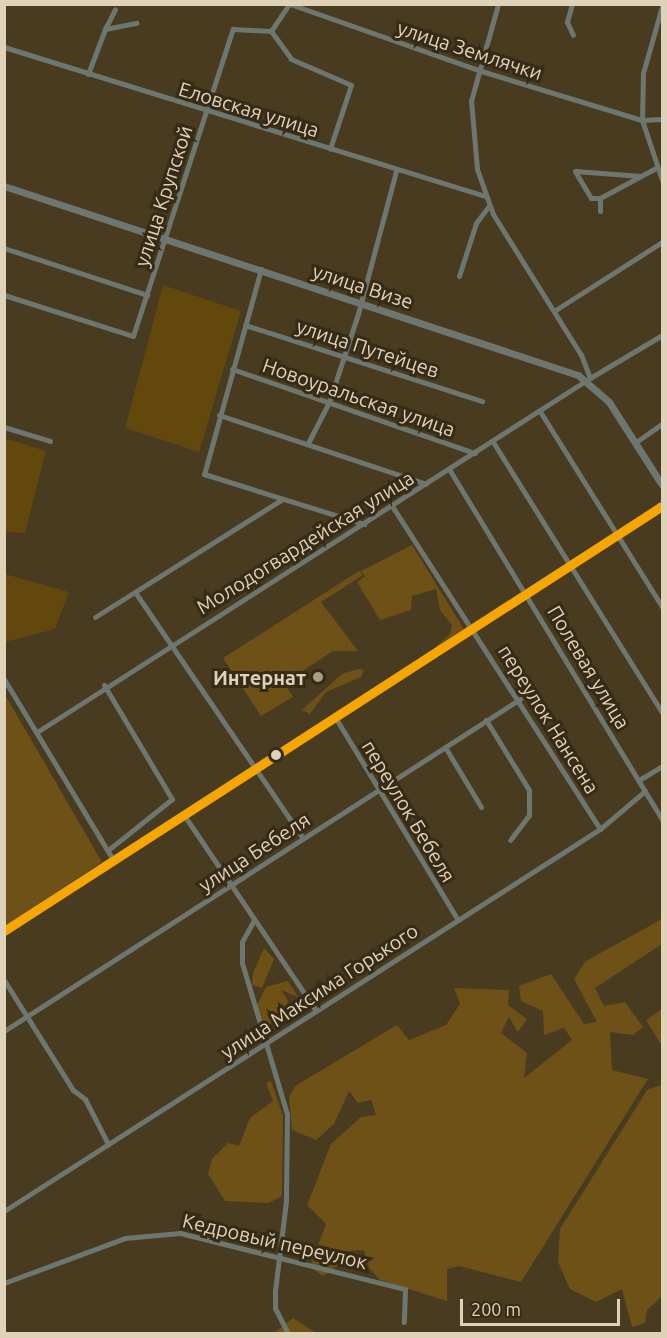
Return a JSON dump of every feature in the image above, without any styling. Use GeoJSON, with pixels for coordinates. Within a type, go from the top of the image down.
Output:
{"type":"FeatureCollection","features":[{"type":"Feature","properties":{"kind":"main road"},"geometry":{"type":"LineString","coordinates":[[4,931],[663,506]]}},
{"type":"Feature","properties":{"kind":"street"},"geometry":{"type":"LineString","coordinates":[[290,4],[271,31],[291,59],[351,85],[330,149]]}},
{"type":"Feature","properties":{"kind":"street","name":"улица Землячки"},"geometry":{"type":"LineString","coordinates":[[290,4],[478,70],[642,120],[663,119]]}},
{"type":"Feature","properties":{"kind":"street"},"geometry":{"type":"LineString","coordinates":[[498,4],[478,70],[470,123],[484,196],[554,311],[589,379]]}},
{"type":"Feature","properties":{"kind":"street"},"geometry":{"type":"LineString","coordinates":[[572,4],[567,22],[573,35]]}},
{"type":"Feature","properties":{"kind":"street"},"geometry":{"type":"LineString","coordinates":[[662,5],[643,73],[642,120],[656,168],[663,180]]}},
{"type":"Feature","properties":{"kind":"street"},"geometry":{"type":"LineString","coordinates":[[88,74],[115,9]]}},
{"type":"Feature","properties":{"kind":"street"},"geometry":{"type":"LineString","coordinates":[[105,29],[136,23]]}},
{"type":"Feature","properties":{"kind":"street","name":"улица Крупской"},"geometry":{"type":"LineString","coordinates":[[4,295],[133,336],[233,29],[271,31]]}},
{"type":"Feature","properties":{"kind":"street","name":"Еловская улица"},"geometry":{"type":"LineString","coordinates":[[4,47],[396,171],[484,196]]}},
{"type":"Feature","properties":{"kind":"street"},"geometry":{"type":"LineString","coordinates":[[641,176],[575,171],[591,198],[600,198],[656,168]]}},
{"type":"Feature","properties":{"kind":"street"},"geometry":{"type":"LineString","coordinates":[[308,443],[329,402],[344,356],[396,171]]}},
{"type":"Feature","properties":{"kind":"street","name":"улица Визе"},"geometry":{"type":"LineString","coordinates":[[4,186],[540,359],[589,379],[636,442],[663,485]]}},
{"type":"Feature","properties":{"kind":"street"},"geometry":{"type":"LineString","coordinates":[[600,198],[600,211]]}},
{"type":"Feature","properties":{"kind":"street"},"geometry":{"type":"LineString","coordinates":[[459,276],[476,223],[489,206]]}},
{"type":"Feature","properties":{"kind":"street"},"geometry":{"type":"LineString","coordinates":[[554,311],[663,242]]}},
{"type":"Feature","properties":{"kind":"street"},"geometry":{"type":"LineString","coordinates":[[4,248],[147,295]]}},
{"type":"Feature","properties":{"kind":"street"},"geometry":{"type":"LineString","coordinates":[[261,270],[204,474],[281,500],[364,524]]}},
{"type":"Feature","properties":{"kind":"street","name":"улица Путейцев"},"geometry":{"type":"LineString","coordinates":[[245,325],[482,401]]}},
{"type":"Feature","properties":{"kind":"street","name":"Молодогвардейская улица"},"geometry":{"type":"LineString","coordinates":[[37,732],[104,685],[541,413],[589,379],[663,335]]}},
{"type":"Feature","properties":{"kind":"street","name":"Новоуральская улица"},"geometry":{"type":"LineString","coordinates":[[232,369],[475,453]]}},
{"type":"Feature","properties":{"kind":"street"},"geometry":{"type":"LineString","coordinates":[[541,413],[663,607]]}},
{"type":"Feature","properties":{"kind":"street"},"geometry":{"type":"LineString","coordinates":[[219,415],[426,484]]}},
{"type":"Feature","properties":{"kind":"street"},"geometry":{"type":"LineString","coordinates":[[636,442],[663,424]]}},
{"type":"Feature","properties":{"kind":"street"},"geometry":{"type":"LineString","coordinates":[[4,427],[50,441]]}},
{"type":"Feature","properties":{"kind":"street"},"geometry":{"type":"LineString","coordinates":[[494,442],[573,564],[663,712]]}},
{"type":"Feature","properties":{"kind":"street","name":"Полевая улица"},"geometry":{"type":"LineString","coordinates":[[449,469],[527,592],[663,820]]}},
{"type":"Feature","properties":{"kind":"street"},"geometry":{"type":"LineString","coordinates":[[95,617],[281,500]]}},
{"type":"Feature","properties":{"kind":"street","name":"переулок Нансена"},"geometry":{"type":"LineString","coordinates":[[392,506],[474,627],[600,830]]}},
{"type":"Feature","properties":{"kind":"street"},"geometry":{"type":"LineString","coordinates":[[135,592],[172,642],[255,770],[303,838]]}},
{"type":"Feature","properties":{"kind":"street"},"geometry":{"type":"LineString","coordinates":[[4,679],[114,861]]}},
{"type":"Feature","properties":{"kind":"street"},"geometry":{"type":"LineString","coordinates":[[104,685],[172,799],[108,850]]}},
{"type":"Feature","properties":{"kind":"street","name":"улица Бебеля"},"geometry":{"type":"LineString","coordinates":[[4,1031],[520,699]]}},
{"type":"Feature","properties":{"kind":"street","name":"переулок Бебеля"},"geometry":{"type":"LineString","coordinates":[[335,717],[458,920]]}},
{"type":"Feature","properties":{"kind":"street"},"geometry":{"type":"LineString","coordinates":[[486,720],[529,790],[529,815],[510,840]]}},
{"type":"Feature","properties":{"kind":"street"},"geometry":{"type":"LineString","coordinates":[[445,747],[481,807]]}},
{"type":"Feature","properties":{"kind":"street"},"geometry":{"type":"LineString","coordinates":[[639,780],[663,766]]}},
{"type":"Feature","properties":{"kind":"street","name":"улица Максима Горького"},"geometry":{"type":"LineString","coordinates":[[4,1211],[600,830],[645,791]]}},
{"type":"Feature","properties":{"kind":"street"},"geometry":{"type":"LineString","coordinates":[[184,814],[316,1011]]}},
{"type":"Feature","properties":{"kind":"street"},"geometry":{"type":"LineString","coordinates":[[254,920],[242,942],[242,963],[263,1045],[287,1114],[275,1308],[288,1334]]}},
{"type":"Feature","properties":{"kind":"street"},"geometry":{"type":"LineString","coordinates":[[4,980],[73,1090],[85,1099],[108,1144]]}},
{"type":"Feature","properties":{"kind":"street","name":"Кедровый переулок"},"geometry":{"type":"LineString","coordinates":[[4,1283],[156,1231],[280,1255],[405,1289],[404,1322]]}},
{"type":"Feature","properties":{"kind":"shaded area"},"geometry":{"type":"Polygon","coordinates":[[[163,285],[241,311],[199,452],[125,428],[163,285]]]}},
{"type":"Feature","properties":{"kind":"shaded area"},"geometry":{"type":"Polygon","coordinates":[[[4,438],[46,451],[25,533],[5,532],[4,438]]]}},
{"type":"Feature","properties":{"kind":"shaded area"},"geometry":{"type":"Polygon","coordinates":[[[412,545],[465,631],[423,658],[450,634],[452,625],[440,610],[436,589],[412,596],[411,610],[380,620],[357,582],[365,576],[361,571],[412,545]]]}},
{"type":"Feature","properties":{"kind":"shaded area"},"geometry":{"type":"Polygon","coordinates":[[[359,571],[363,575],[321,602],[358,651],[333,651],[284,683],[293,697],[261,716],[223,658],[359,571]]]}},
{"type":"Feature","properties":{"kind":"shaded area"},"geometry":{"type":"Polygon","coordinates":[[[5,574],[69,592],[55,629],[5,642],[5,574]]]}},
{"type":"Feature","properties":{"kind":"shaded area"},"geometry":{"type":"Polygon","coordinates":[[[358,669],[364,670],[361,677],[326,692],[310,714],[302,710],[342,674],[358,669]]]}},
{"type":"Feature","properties":{"kind":"shaded area"},"geometry":{"type":"Polygon","coordinates":[[[4,693],[102,862],[5,926],[4,926],[4,693]]]}},
{"type":"Feature","properties":{"kind":"shaded area"},"geometry":{"type":"Polygon","coordinates":[[[662,919],[662,944],[595,988],[604,1006],[625,1002],[643,1027],[633,1035],[610,1032],[612,1070],[648,1079],[521,1282],[459,1266],[447,1269],[447,1301],[380,1280],[369,1268],[364,1250],[346,1251],[342,1263],[323,1276],[310,1267],[326,1224],[307,1205],[331,1144],[361,1117],[376,1115],[371,1100],[358,1103],[349,1091],[334,1124],[316,1140],[292,1130],[289,1097],[295,1086],[397,1025],[409,1040],[446,1025],[460,1004],[454,988],[509,990],[508,1005],[527,1019],[518,1032],[509,1017],[501,1033],[527,1053],[524,1078],[572,1040],[564,1028],[544,1035],[543,1011],[521,1001],[519,986],[551,974],[584,1024],[597,1022],[574,979],[586,961],[662,919]]]}},
{"type":"Feature","properties":{"kind":"shaded area"},"geometry":{"type":"Polygon","coordinates":[[[264,948],[274,959],[262,988],[252,985],[253,973],[264,948]]]}},
{"type":"Feature","properties":{"kind":"shaded area"},"geometry":{"type":"Polygon","coordinates":[[[288,981],[298,997],[281,990],[288,1001],[285,1010],[262,1032],[257,1005],[266,987],[288,981]]]}},
{"type":"Feature","properties":{"kind":"shaded area"},"geometry":{"type":"Polygon","coordinates":[[[662,1009],[662,1046],[646,1020],[662,1009]]]}},
{"type":"Feature","properties":{"kind":"shaded area"},"geometry":{"type":"Polygon","coordinates":[[[271,1081],[283,1116],[282,1196],[269,1203],[225,1201],[208,1174],[212,1159],[228,1143],[239,1146],[250,1118],[273,1101],[266,1083],[271,1081]]]}},
{"type":"Feature","properties":{"kind":"shaded area"},"geometry":{"type":"Polygon","coordinates":[[[661,1085],[662,1296],[647,1310],[645,1323],[632,1327],[622,1289],[596,1302],[570,1289],[558,1262],[560,1229],[647,1090],[661,1085]]]}},
{"type":"Feature","properties":{"kind":"shaded area"},"geometry":{"type":"Polygon","coordinates":[[[293,1318],[316,1333],[273,1334],[293,1318]]]}},
{"type":"Feature","properties":{"kind":"transit line"},"geometry":{"type":"LineString","coordinates":[[4,931],[662,506]]}},
{"type":"Feature","properties":{"kind":"place","name":"Интернат"},"geometry":{"type":"Point","coordinates":[318,677]}}]}
